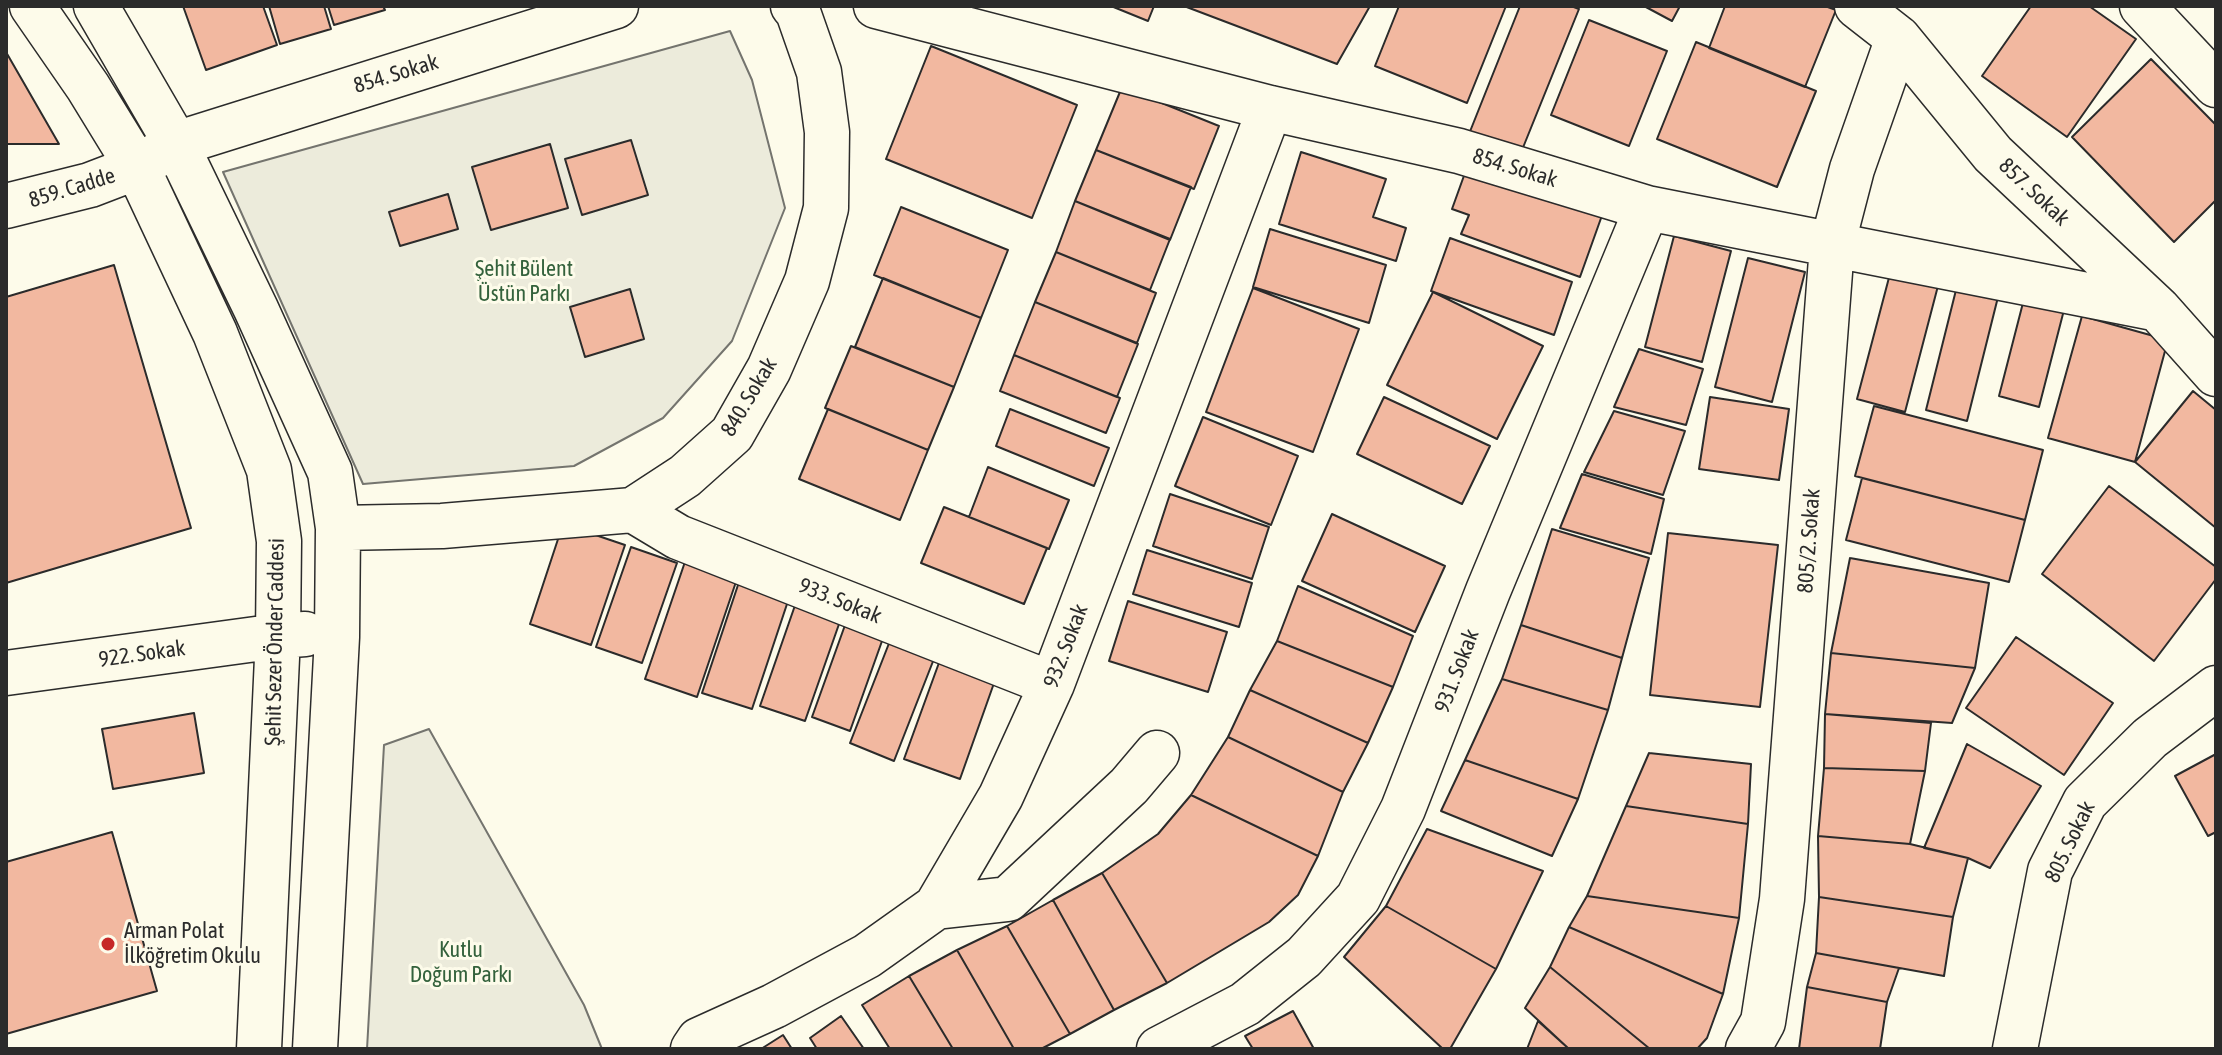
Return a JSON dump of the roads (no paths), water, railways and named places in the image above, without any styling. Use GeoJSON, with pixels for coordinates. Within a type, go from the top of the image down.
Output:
{"type":"FeatureCollection","features":[{"type":"Feature","properties":{"kind":"street","name":"Şehit Sezer Önder Caddesi"},"geometry":{"type":"LineString","coordinates":[[32,6],[88,87],[137,167],[215,333],[269,470],[279,541],[278,636],[259,1049]]}},
{"type":"Feature","properties":{"kind":"street"},"geometry":{"type":"LineString","coordinates":[[96,6],[176,144],[330,472],[338,528],[337,633],[315,1049]]}},
{"type":"Feature","properties":{"kind":"street","name":"854. Sokak"},"geometry":{"type":"LineString","coordinates":[[137,167],[176,144],[616,6]]}},
{"type":"Feature","properties":{"kind":"street","name":"840. Sokak"},"geometry":{"type":"LineString","coordinates":[[338,528],[442,526],[633,510],[685,476],[732,434],[769,369],[807,281],[826,208],[827,132],[819,72],[798,12],[793,6]]}},
{"type":"Feature","properties":{"kind":"street","name":"854. Sokak"},"geometry":{"type":"LineString","coordinates":[[876,6],[963,17],[1270,108],[1459,151],[1647,208],[2158,309]]}},
{"type":"Feature","properties":{"kind":"street","name":"857. Sokak"},"geometry":{"type":"LineString","coordinates":[[1857,6],[1898,38],[1993,154],[2158,309],[2216,374]]}},
{"type":"Feature","properties":{"kind":"street"},"geometry":{"type":"LineString","coordinates":[[2142,6],[2216,85]]}},
{"type":"Feature","properties":{"kind":"street","name":"805/2. Sokak"},"geometry":{"type":"LineString","coordinates":[[1748,1049],[1763,1022],[1782,899],[1832,246],[1852,169],[1898,38]]}},
{"type":"Feature","properties":{"kind":"street","name":"932. Sokak"},"geometry":{"type":"LineString","coordinates":[[693,1049],[699,1040],[774,1006],[867,956],[936,907],[1001,796],[1052,684],[1270,108]]}},
{"type":"Feature","properties":{"kind":"street","name":"859. Cadde"},"geometry":{"type":"LineString","coordinates":[[6,206],[90,185],[137,167]]}},
{"type":"Feature","properties":{"kind":"street","name":"931. Sokak"},"geometry":{"type":"LineString","coordinates":[[1159,1049],[1245,1004],[1304,957],[1358,898],[1403,809],[1488,591],[1647,208]]}},
{"type":"Feature","properties":{"kind":"street","name":"933. Sokak"},"geometry":{"type":"LineString","coordinates":[[633,510],[678,537],[1052,684]]}},
{"type":"Feature","properties":{"kind":"street","name":"922. Sokak"},"geometry":{"type":"LineString","coordinates":[[6,673],[278,636],[337,633]]}},
{"type":"Feature","properties":{"kind":"street","name":"805. Sokak"},"geometry":{"type":"LineString","coordinates":[[2015,1049],[2050,871],[2085,802],[2150,738],[2216,688]]}},
{"type":"Feature","properties":{"kind":"street"},"geometry":{"type":"LineString","coordinates":[[936,907],[1008,899],[1129,786],[1157,753]]}},
{"type":"Feature","properties":{"kind":"place","name":"Arman Polat İlköğretim Okulu"},"geometry":{"type":"Point","coordinates":[108,944]}},
{"type":"Feature","properties":{"kind":"park label","name":"Şehit Bülent Üstün Parkı"},"geometry":{"type":"Point","coordinates":[524,282]}},
{"type":"Feature","properties":{"kind":"park label","name":"Kutlu Doğum Parkı"},"geometry":{"type":"Point","coordinates":[461,962]}}]}
